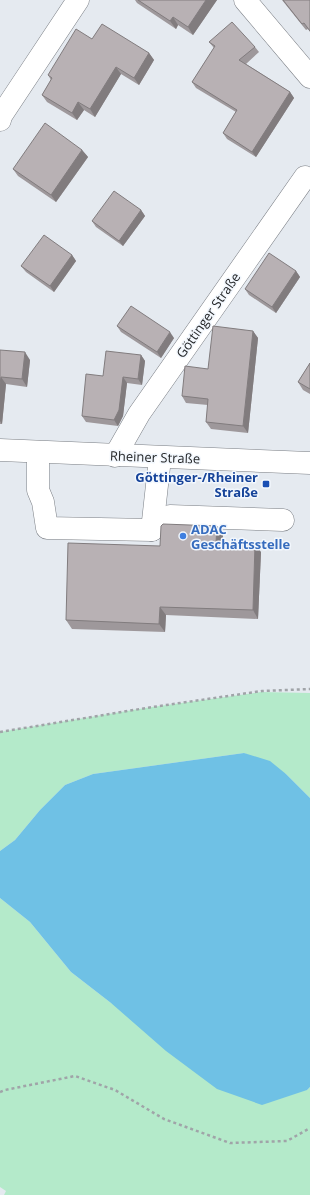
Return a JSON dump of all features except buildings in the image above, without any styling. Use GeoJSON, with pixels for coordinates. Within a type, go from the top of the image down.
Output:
{"type":"FeatureCollection","features":[{"type":"Feature","properties":{"kind":"street"},"geometry":{"type":"LineString","coordinates":[[0,120],[1,116],[78,0]]}},
{"type":"Feature","properties":{"kind":"street"},"geometry":{"type":"LineString","coordinates":[[244,0],[310,77]]}},
{"type":"Feature","properties":{"kind":"street","name":"Göttinger Straße"},"geometry":{"type":"LineString","coordinates":[[115,456],[139,414],[306,177]]}},
{"type":"Feature","properties":{"kind":"street","name":"Rheiner Straße"},"geometry":{"type":"LineString","coordinates":[[0,450],[160,458],[310,463]]}},
{"type":"Feature","properties":{"kind":"street"},"geometry":{"type":"LineString","coordinates":[[38,452],[38,490],[43,502],[47,528],[152,530],[170,516],[283,520]]}},
{"type":"Feature","properties":{"kind":"street"},"geometry":{"type":"LineString","coordinates":[[152,530],[160,458]]}},
{"type":"Feature","properties":{"kind":"path"},"geometry":{"type":"LineString","coordinates":[[0,732],[138,709],[262,691],[310,689]]}},
{"type":"Feature","properties":{"kind":"path"},"geometry":{"type":"LineString","coordinates":[[0,1092],[75,1076],[115,1090],[164,1119],[230,1143],[287,1141],[310,1128]]}},
{"type":"Feature","properties":{"kind":"green space"},"geometry":{"type":"Polygon","coordinates":[[[261,692],[310,693],[310,798],[286,774],[244,753],[93,774],[65,785],[40,810],[15,840],[0,851],[0,732],[145,708],[261,692]]]}},
{"type":"Feature","properties":{"kind":"green space"},"geometry":{"type":"Polygon","coordinates":[[[0,898],[30,922],[71,972],[111,1003],[307,1090],[310,1087],[310,1195],[4,1195],[6,1191],[0,1187],[0,898]]]}},
{"type":"Feature","properties":{"kind":"water"},"geometry":{"type":"Polygon","coordinates":[[[244,753],[270,761],[286,774],[310,798],[310,1087],[307,1090],[262,1105],[217,1089],[166,1051],[111,1003],[71,972],[30,922],[0,898],[0,851],[15,840],[40,810],[65,785],[93,774],[244,753]]]}},
{"type":"Feature","properties":{"kind":"place","name":"Göttinger-/Rheiner Straße"},"geometry":{"type":"Point","coordinates":[266,484]}},
{"type":"Feature","properties":{"kind":"place","name":"ADAC Geschäftsstelle"},"geometry":{"type":"Point","coordinates":[183,536]}}]}
